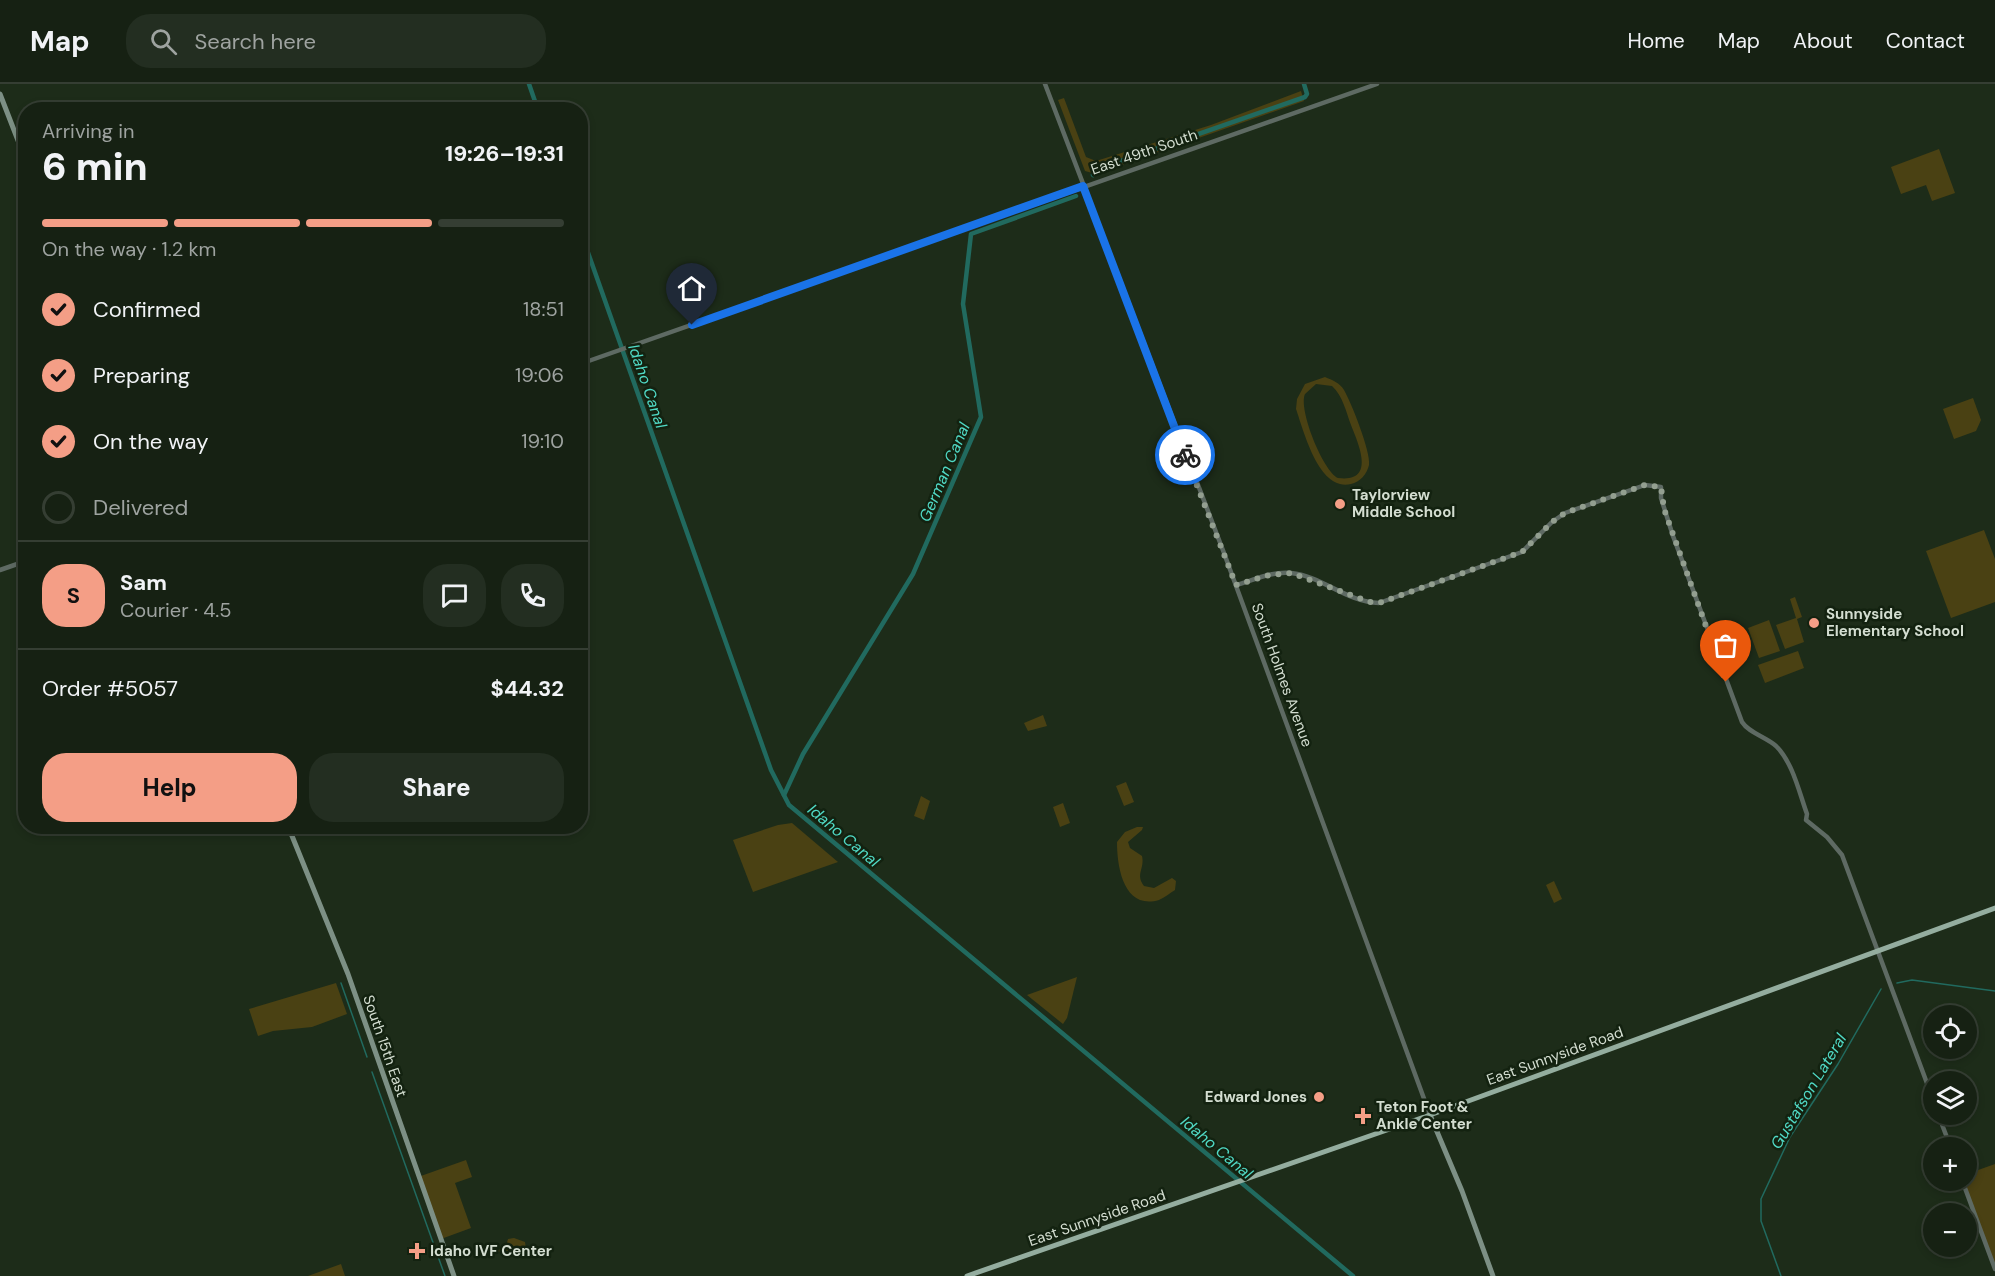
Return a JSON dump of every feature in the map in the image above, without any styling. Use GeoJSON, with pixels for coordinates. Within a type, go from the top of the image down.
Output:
{"type":"FeatureCollection","features":[{"type":"Feature","properties":{"kind":"main road"},"geometry":{"type":"LineString","coordinates":[[0,93],[18,140]]}},
{"type":"Feature","properties":{"kind":"main road","name":"South 15th East"},"geometry":{"type":"LineString","coordinates":[[291,834],[346,970],[454,1276]]}},
{"type":"Feature","properties":{"kind":"main road","name":"East Sunnyside Road"},"geometry":{"type":"LineString","coordinates":[[967,1276],[1430,1115],[1995,908]]}},
{"type":"Feature","properties":{"kind":"main road","name":"South Holmes Avenue"},"geometry":{"type":"LineString","coordinates":[[1430,1115],[1462,1191],[1493,1276]]}},
{"type":"Feature","properties":{"kind":"street","name":"South Holmes Avenue"},"geometry":{"type":"LineString","coordinates":[[1045,84],[1236,585],[1430,1115]]}},
{"type":"Feature","properties":{"kind":"street","name":"East 49th South"},"geometry":{"type":"LineString","coordinates":[[588,361],[1377,84]]}},
{"type":"Feature","properties":{"kind":"street"},"geometry":{"type":"LineString","coordinates":[[1236,585],[1269,575],[1291,573],[1311,578],[1356,600],[1379,603],[1522,552],[1552,522],[1565,513],[1645,485],[1661,487],[1661,498],[1672,530],[1742,722],[1747,728],[1766,738],[1783,755],[1794,776],[1807,814],[1806,820],[1827,837],[1846,863],[1923,1072]]}},
{"type":"Feature","properties":{"kind":"street"},"geometry":{"type":"LineString","coordinates":[[0,570],[18,564]]}},
{"type":"Feature","properties":{"kind":"street"},"geometry":{"type":"LineString","coordinates":[[1966,1191],[1995,1269]]}},
{"type":"Feature","properties":{"kind":"shaded area"},"geometry":{"type":"Polygon","coordinates":[[[1301,91],[1304,101],[1096,174],[1085,171],[1058,100],[1064,98],[1086,157],[1096,161],[1211,125],[1301,91]]]}},
{"type":"Feature","properties":{"kind":"shaded area"},"geometry":{"type":"Polygon","coordinates":[[[1939,149],[1955,193],[1932,201],[1926,185],[1901,194],[1891,167],[1939,149]]]}},
{"type":"Feature","properties":{"kind":"shaded area"},"geometry":{"type":"Polygon","coordinates":[[[1325,377],[1344,390],[1351,405],[1367,449],[1369,465],[1363,477],[1351,484],[1340,484],[1330,479],[1314,458],[1308,445],[1296,409],[1297,399],[1305,384],[1325,377]],[[1316,384],[1305,394],[1305,412],[1313,439],[1332,473],[1338,478],[1350,478],[1361,468],[1362,460],[1344,404],[1332,386],[1316,384]]]}},
{"type":"Feature","properties":{"kind":"shaded area"},"geometry":{"type":"Polygon","coordinates":[[[1973,398],[1981,420],[1976,431],[1954,439],[1943,409],[1973,398]]]}},
{"type":"Feature","properties":{"kind":"shaded area"},"geometry":{"type":"Polygon","coordinates":[[[1984,530],[1995,559],[1995,602],[1951,618],[1926,551],[1984,530]]]}},
{"type":"Feature","properties":{"kind":"shaded area"},"geometry":{"type":"Polygon","coordinates":[[[1795,597],[1802,617],[1797,619],[1804,642],[1785,649],[1776,625],[1796,618],[1790,599],[1795,597]]]}},
{"type":"Feature","properties":{"kind":"shaded area"},"geometry":{"type":"Polygon","coordinates":[[[1769,620],[1780,651],[1759,658],[1748,628],[1769,620]]]}},
{"type":"Feature","properties":{"kind":"shaded area"},"geometry":{"type":"Polygon","coordinates":[[[1798,651],[1804,668],[1765,683],[1758,665],[1798,651]]]}},
{"type":"Feature","properties":{"kind":"shaded area"},"geometry":{"type":"Polygon","coordinates":[[[1043,715],[1047,726],[1028,731],[1024,723],[1043,715]]]}},
{"type":"Feature","properties":{"kind":"shaded area"},"geometry":{"type":"Polygon","coordinates":[[[1126,782],[1134,802],[1124,806],[1116,786],[1126,782]]]}},
{"type":"Feature","properties":{"kind":"shaded area"},"geometry":{"type":"Polygon","coordinates":[[[921,796],[930,801],[924,820],[914,816],[921,796]]]}},
{"type":"Feature","properties":{"kind":"shaded area"},"geometry":{"type":"Polygon","coordinates":[[[1063,803],[1070,823],[1060,827],[1053,807],[1063,803]]]}},
{"type":"Feature","properties":{"kind":"shaded area"},"geometry":{"type":"Polygon","coordinates":[[[792,823],[838,862],[753,892],[733,840],[778,825],[792,823]]]}},
{"type":"Feature","properties":{"kind":"shaded area"},"geometry":{"type":"Polygon","coordinates":[[[1143,827],[1128,842],[1130,848],[1142,856],[1141,882],[1144,886],[1154,888],[1172,878],[1176,881],[1175,890],[1159,900],[1138,899],[1130,893],[1121,874],[1117,842],[1125,832],[1143,827]]]}},
{"type":"Feature","properties":{"kind":"shaded area"},"geometry":{"type":"Polygon","coordinates":[[[1554,881],[1562,899],[1554,903],[1546,885],[1554,881]]]}},
{"type":"Feature","properties":{"kind":"shaded area"},"geometry":{"type":"Polygon","coordinates":[[[1077,977],[1067,1018],[1063,1024],[1027,995],[1077,977]]]}},
{"type":"Feature","properties":{"kind":"shaded area"},"geometry":{"type":"Polygon","coordinates":[[[336,983],[347,1014],[312,1027],[273,1031],[258,1036],[249,1009],[336,983]]]}},
{"type":"Feature","properties":{"kind":"shaded area"},"geometry":{"type":"Polygon","coordinates":[[[466,1160],[472,1177],[455,1183],[471,1228],[441,1239],[418,1177],[466,1160]]]}},
{"type":"Feature","properties":{"kind":"shaded area"},"geometry":{"type":"Polygon","coordinates":[[[1995,1164],[1995,1269],[1977,1221],[1977,1203],[1970,1203],[1966,1191],[1977,1191],[1977,1170],[1995,1164]]]}},
{"type":"Feature","properties":{"kind":"shaded area"},"geometry":{"type":"Polygon","coordinates":[[[514,1238],[525,1242],[527,1256],[516,1257],[507,1251],[495,1252],[506,1246],[508,1239],[514,1238]]]}},
{"type":"Feature","properties":{"kind":"shaded area"},"geometry":{"type":"Polygon","coordinates":[[[341,1264],[345,1276],[308,1276],[341,1264]]]}},
{"type":"Feature","properties":{"kind":"waterway","name":"Idaho Canal"},"geometry":{"type":"LineString","coordinates":[[529,84],[535,102]]}},
{"type":"Feature","properties":{"kind":"waterway","name":"German Canal"},"geometry":{"type":"LineString","coordinates":[[1093,175],[1098,169],[1305,97],[1307,94],[1304,84]]}},
{"type":"Feature","properties":{"kind":"waterway","name":"German Canal"},"geometry":{"type":"LineString","coordinates":[[784,795],[803,754],[913,574],[981,417],[963,304],[971,234],[1076,196]]}},
{"type":"Feature","properties":{"kind":"waterway","name":"Idaho Canal"},"geometry":{"type":"LineString","coordinates":[[588,253],[771,770],[789,805],[1353,1276]]}},
{"type":"Feature","properties":{"kind":"waterway","name":"Gustafson Lateral"},"geometry":{"type":"LineString","coordinates":[[1897,983],[1912,980],[1995,991]]}},
{"type":"Feature","properties":{"kind":"waterway"},"geometry":{"type":"LineString","coordinates":[[341,983],[367,1057]]}},
{"type":"Feature","properties":{"kind":"waterway","name":"Gustafson Lateral"},"geometry":{"type":"LineString","coordinates":[[1781,1276],[1761,1221],[1761,1199],[1790,1137],[1838,1064],[1881,989]]}},
{"type":"Feature","properties":{"kind":"waterway"},"geometry":{"type":"LineString","coordinates":[[372,1072],[445,1276]]}},
{"type":"Feature","properties":{"kind":"way so far"},"geometry":{"type":"LineString","coordinates":[[1185,455],[1236,585],[1269,575],[1291,573],[1311,578],[1356,600],[1379,603],[1522,552],[1533,544],[1552,522],[1565,513],[1645,485],[1661,487],[1664,509],[1726,682]]}},
{"type":"Feature","properties":{"kind":"place","name":"Taylorview Middle School"},"geometry":{"type":"Point","coordinates":[1340,504]}},
{"type":"Feature","properties":{"kind":"place","name":"Sunnyside Elementary School"},"geometry":{"type":"Point","coordinates":[1814,623]}},
{"type":"Feature","properties":{"kind":"place","name":"Edward Jones"},"geometry":{"type":"Point","coordinates":[1319,1097]}},
{"type":"Feature","properties":{"kind":"place","name":"Teton Foot & Ankle Center"},"geometry":{"type":"Point","coordinates":[1363,1116]}},
{"type":"Feature","properties":{"kind":"place","name":"Idaho IVF Center"},"geometry":{"type":"Point","coordinates":[417,1251]}},
{"type":"Feature","properties":{"kind":"route"},"geometry":{"type":"LineString","coordinates":[[692,325],[1083,186],[1185,455]]}}]}
